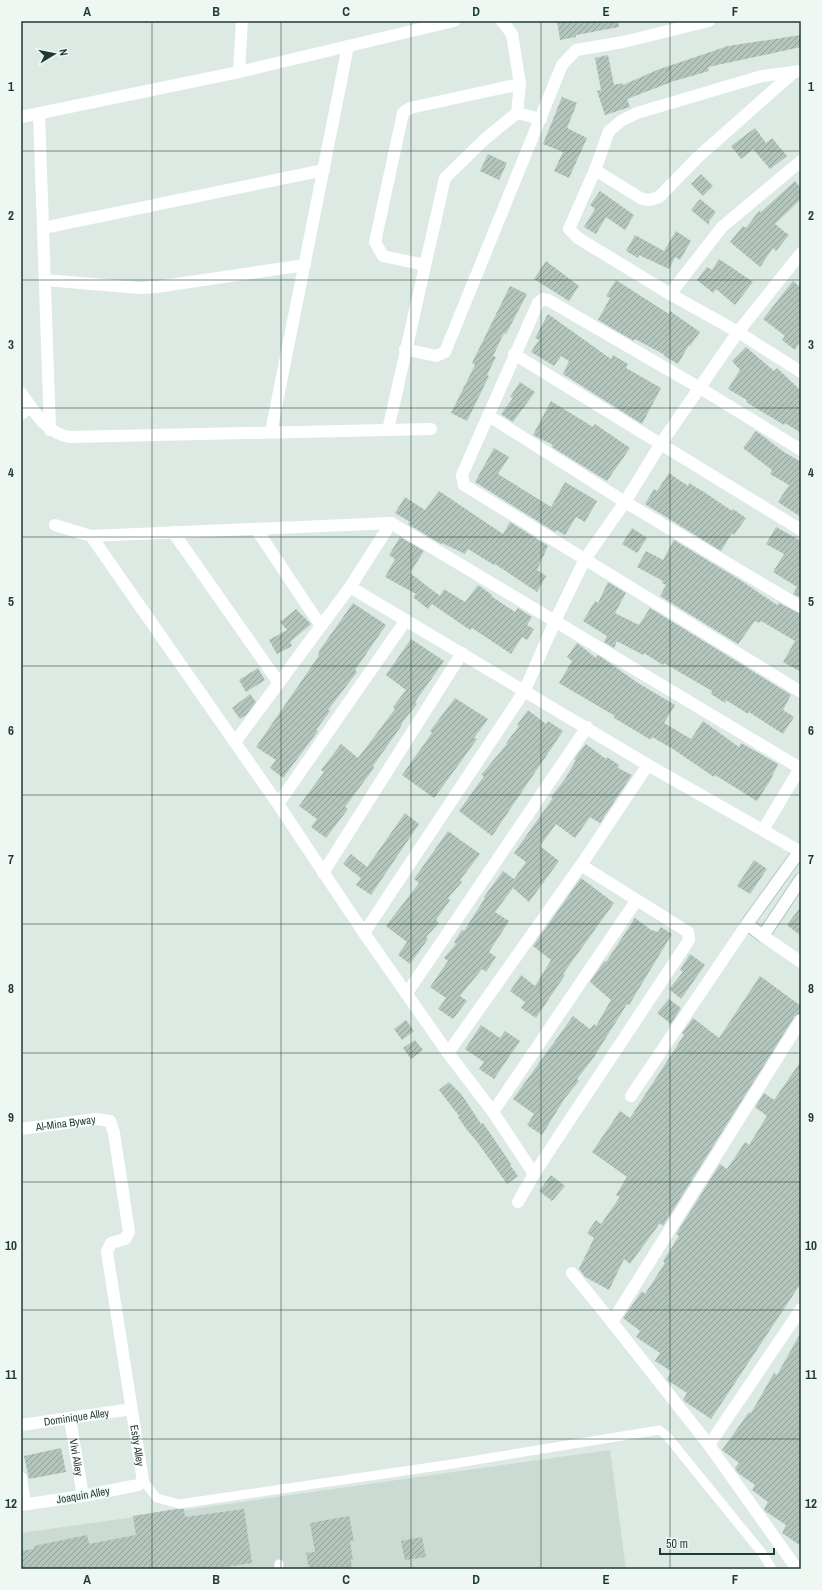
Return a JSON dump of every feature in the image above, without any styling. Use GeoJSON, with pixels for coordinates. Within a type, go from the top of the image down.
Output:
{"type":"FeatureCollection","features":[{"type":"Feature","properties":{"kind":"street"},"geometry":{"type":"LineString","coordinates":[[239,72],[242,21]]}},
{"type":"Feature","properties":{"kind":"street"},"geometry":{"type":"LineString","coordinates":[[21,117],[239,72],[454,21]]}},
{"type":"Feature","properties":{"kind":"street"},"geometry":{"type":"LineString","coordinates":[[388,430],[405,349],[445,178],[486,138],[517,113],[520,84],[512,34],[502,21]]}},
{"type":"Feature","properties":{"kind":"street"},"geometry":{"type":"LineString","coordinates":[[405,349],[436,356],[445,352],[523,157],[541,119],[562,65],[576,50],[623,42],[709,21]]}},
{"type":"Feature","properties":{"kind":"street"},"geometry":{"type":"LineString","coordinates":[[271,432],[348,46]]}},
{"type":"Feature","properties":{"kind":"street"},"geometry":{"type":"LineString","coordinates":[[798,71],[762,76],[632,116],[621,121],[609,131],[595,170],[568,229],[578,238],[670,294],[799,367]]}},
{"type":"Feature","properties":{"kind":"street"},"geometry":{"type":"LineString","coordinates":[[595,170],[642,199],[650,200],[659,197],[698,157],[798,71]]}},
{"type":"Feature","properties":{"kind":"street"},"geometry":{"type":"LineString","coordinates":[[425,266],[383,256],[375,242],[403,113],[410,108],[520,84]]}},
{"type":"Feature","properties":{"kind":"street"},"geometry":{"type":"LineString","coordinates":[[39,113],[50,430]]}},
{"type":"Feature","properties":{"kind":"street"},"geometry":{"type":"LineString","coordinates":[[517,113],[541,119]]}},
{"type":"Feature","properties":{"kind":"street"},"geometry":{"type":"LineString","coordinates":[[670,294],[722,227],[801,161]]}},
{"type":"Feature","properties":{"kind":"street"},"geometry":{"type":"LineString","coordinates":[[43,228],[324,170]]}},
{"type":"Feature","properties":{"kind":"street"},"geometry":{"type":"LineString","coordinates":[[364,933],[525,690],[555,621],[586,559],[625,502],[660,445],[738,332],[801,253]]}},
{"type":"Feature","properties":{"kind":"street"},"geometry":{"type":"LineString","coordinates":[[45,280],[140,288],[156,287],[305,265]]}},
{"type":"Feature","properties":{"kind":"street"},"geometry":{"type":"LineString","coordinates":[[801,450],[700,388],[548,300],[543,299],[538,303],[514,354],[489,416],[462,475],[464,485],[801,692]]}},
{"type":"Feature","properties":{"kind":"street"},"geometry":{"type":"LineString","coordinates":[[514,354],[660,445],[801,530]]}},
{"type":"Feature","properties":{"kind":"street"},"geometry":{"type":"LineString","coordinates":[[21,393],[26,410],[50,430],[60,435],[69,437],[431,429]]}},
{"type":"Feature","properties":{"kind":"street"},"geometry":{"type":"LineString","coordinates":[[489,416],[625,502],[801,608]]}},
{"type":"Feature","properties":{"kind":"street"},"geometry":{"type":"LineString","coordinates":[[235,742],[350,587],[391,522]]}},
{"type":"Feature","properties":{"kind":"street"},"geometry":{"type":"LineString","coordinates":[[55,525],[91,536],[391,522],[800,768],[763,830]]}},
{"type":"Feature","properties":{"kind":"street"},"geometry":{"type":"LineString","coordinates":[[256,529],[321,626]]}},
{"type":"Feature","properties":{"kind":"street"},"geometry":{"type":"LineString","coordinates":[[173,532],[279,683]]}},
{"type":"Feature","properties":{"kind":"street"},"geometry":{"type":"LineString","coordinates":[[91,536],[278,804],[364,933],[448,1053],[493,1112],[534,1174]]}},
{"type":"Feature","properties":{"kind":"street"},"geometry":{"type":"LineString","coordinates":[[350,587],[587,726],[648,764],[800,851],[747,924],[631,1096]]}},
{"type":"Feature","properties":{"kind":"street"},"geometry":{"type":"LineString","coordinates":[[278,804],[406,620]]}},
{"type":"Feature","properties":{"kind":"street"},"geometry":{"type":"LineString","coordinates":[[323,873],[462,653]]}},
{"type":"Feature","properties":{"kind":"street"},"geometry":{"type":"LineString","coordinates":[[407,993],[587,726]]}},
{"type":"Feature","properties":{"kind":"street"},"geometry":{"type":"LineString","coordinates":[[448,1053],[581,865],[648,764]]}},
{"type":"Feature","properties":{"kind":"street"},"geometry":{"type":"LineString","coordinates":[[518,1202],[534,1174],[689,940],[688,932],[636,901],[581,865]]}},
{"type":"Feature","properties":{"kind":"street"},"geometry":{"type":"LineString","coordinates":[[763,936],[801,879]]}},
{"type":"Feature","properties":{"kind":"street"},"geometry":{"type":"LineString","coordinates":[[493,1112],[636,901]]}},
{"type":"Feature","properties":{"kind":"street"},"geometry":{"type":"LineString","coordinates":[[747,924],[801,962]]}},
{"type":"Feature","properties":{"kind":"street"},"geometry":{"type":"LineString","coordinates":[[612,1322],[801,1020]]}},
{"type":"Feature","properties":{"kind":"street","name":"Al-Mina Byway"},"geometry":{"type":"LineString","coordinates":[[21,1129],[96,1119],[110,1121]]}},
{"type":"Feature","properties":{"kind":"street","name":"Esby Alley"},"geometry":{"type":"LineString","coordinates":[[110,1121],[114,1133],[129,1232],[125,1239],[111,1242],[107,1252],[143,1481]]}},
{"type":"Feature","properties":{"kind":"street"},"geometry":{"type":"LineString","coordinates":[[572,1273],[710,1445],[797,1569]]}},
{"type":"Feature","properties":{"kind":"street"},"geometry":{"type":"LineString","coordinates":[[710,1445],[801,1309]]}},
{"type":"Feature","properties":{"kind":"street","name":"Dominique Alley"},"geometry":{"type":"LineString","coordinates":[[21,1425],[132,1410]]}},
{"type":"Feature","properties":{"kind":"street","name":"Vivi Alley"},"geometry":{"type":"LineString","coordinates":[[70,1419],[83,1496]]}},
{"type":"Feature","properties":{"kind":"street"},"geometry":{"type":"LineString","coordinates":[[21,1478],[23,1504]]}},
{"type":"Feature","properties":{"kind":"street","name":"Joaquin Alley"},"geometry":{"type":"LineString","coordinates":[[23,1504],[83,1496],[138,1485],[143,1481]]}},
{"type":"Feature","properties":{"kind":"lane"},"geometry":{"type":"LineString","coordinates":[[143,1481],[158,1498],[178,1504],[452,1464],[650,1430],[659,1430],[668,1436],[762,1553],[772,1569]]}},
{"type":"Feature","properties":{"kind":"shaded area"},"geometry":{"type":"Polygon","coordinates":[[[610,1450],[626,1569],[21,1569],[21,1533],[610,1450]]]}},
{"type":"Feature","properties":{"kind":"building"},"geometry":{"type":"Polygon","coordinates":[[[557,21],[618,21],[619,27],[576,35],[576,37],[560,40],[557,21]]]}},
{"type":"Feature","properties":{"kind":"building"},"geometry":{"type":"Polygon","coordinates":[[[801,35],[801,47],[708,67],[709,71],[674,81],[627,99],[630,107],[605,115],[597,91],[601,90],[595,58],[608,55],[614,85],[622,83],[623,85],[657,70],[728,46],[801,35]]]}},
{"type":"Feature","properties":{"kind":"building"},"geometry":{"type":"Polygon","coordinates":[[[562,97],[577,103],[567,128],[587,138],[569,178],[554,171],[563,152],[543,144],[562,97]]]}},
{"type":"Feature","properties":{"kind":"building"},"geometry":{"type":"Polygon","coordinates":[[[755,128],[766,143],[772,138],[787,156],[770,169],[753,149],[741,159],[731,146],[755,128]]]}},
{"type":"Feature","properties":{"kind":"building"},"geometry":{"type":"Polygon","coordinates":[[[488,154],[507,163],[499,180],[480,171],[488,154]]]}},
{"type":"Feature","properties":{"kind":"building"},"geometry":{"type":"Polygon","coordinates":[[[701,174],[713,186],[703,196],[691,184],[701,174]]]}},
{"type":"Feature","properties":{"kind":"building"},"geometry":{"type":"Polygon","coordinates":[[[795,181],[801,189],[801,199],[775,224],[789,235],[776,251],[773,248],[760,267],[730,242],[743,226],[746,228],[759,211],[761,212],[795,181]]]}},
{"type":"Feature","properties":{"kind":"building"},"geometry":{"type":"Polygon","coordinates":[[[600,191],[634,215],[625,230],[606,217],[596,234],[584,227],[595,209],[590,205],[600,191]]]}},
{"type":"Feature","properties":{"kind":"building"},"geometry":{"type":"Polygon","coordinates":[[[700,199],[716,212],[709,221],[709,225],[691,210],[700,199]]]}},
{"type":"Feature","properties":{"kind":"building"},"geometry":{"type":"Polygon","coordinates":[[[676,231],[691,241],[680,260],[675,257],[669,269],[639,255],[638,258],[626,251],[635,235],[664,251],[676,231]]]}},
{"type":"Feature","properties":{"kind":"building"},"geometry":{"type":"Polygon","coordinates":[[[719,259],[753,282],[735,305],[716,289],[713,293],[697,280],[707,267],[712,270],[719,259]]]}},
{"type":"Feature","properties":{"kind":"building"},"geometry":{"type":"Polygon","coordinates":[[[546,261],[579,286],[569,301],[534,279],[546,261]]]}},
{"type":"Feature","properties":{"kind":"building"},"geometry":{"type":"Polygon","coordinates":[[[616,280],[669,314],[670,311],[700,332],[690,346],[689,345],[678,364],[664,356],[665,355],[635,339],[634,341],[598,320],[610,298],[606,296],[616,280]]]}},
{"type":"Feature","properties":{"kind":"building"},"geometry":{"type":"Polygon","coordinates":[[[793,281],[801,288],[801,341],[795,350],[782,340],[785,336],[763,319],[793,281]]]}},
{"type":"Feature","properties":{"kind":"building"},"geometry":{"type":"Polygon","coordinates":[[[510,286],[527,294],[506,334],[504,333],[493,356],[496,357],[487,375],[489,376],[467,421],[451,413],[475,365],[472,363],[510,286]]]}},
{"type":"Feature","properties":{"kind":"building"},"geometry":{"type":"Polygon","coordinates":[[[548,314],[611,359],[613,355],[628,364],[626,368],[661,388],[642,424],[563,374],[569,361],[561,356],[554,366],[531,352],[539,340],[535,338],[548,314]]]}},
{"type":"Feature","properties":{"kind":"building"},"geometry":{"type":"Polygon","coordinates":[[[746,347],[774,371],[777,368],[801,391],[801,433],[785,423],[784,425],[746,402],[747,400],[728,389],[740,370],[732,361],[746,347]]]}},
{"type":"Feature","properties":{"kind":"building"},"geometry":{"type":"Polygon","coordinates":[[[520,382],[535,392],[513,422],[501,414],[513,398],[510,397],[520,382]]]}},
{"type":"Feature","properties":{"kind":"building"},"geometry":{"type":"Polygon","coordinates":[[[551,401],[593,427],[595,424],[630,448],[607,481],[552,447],[553,445],[533,435],[551,401]]]}},
{"type":"Feature","properties":{"kind":"building"},"geometry":{"type":"Polygon","coordinates":[[[756,431],[784,452],[801,462],[801,517],[778,502],[789,485],[770,474],[772,470],[743,448],[756,431]]]}},
{"type":"Feature","properties":{"kind":"building"},"geometry":{"type":"Polygon","coordinates":[[[494,448],[509,457],[498,474],[551,507],[565,482],[597,501],[585,522],[576,517],[565,535],[556,530],[555,532],[475,482],[494,448]]]}},
{"type":"Feature","properties":{"kind":"building"},"geometry":{"type":"Polygon","coordinates":[[[669,473],[688,486],[689,483],[732,511],[733,509],[746,518],[734,535],[732,533],[721,551],[645,504],[654,489],[657,491],[669,473]]]}},
{"type":"Feature","properties":{"kind":"building"},"geometry":{"type":"Polygon","coordinates":[[[439,491],[503,534],[510,522],[548,546],[537,570],[546,576],[537,592],[495,564],[494,565],[468,549],[465,554],[442,543],[441,544],[408,524],[410,522],[395,513],[405,497],[425,510],[439,491]]]}},
{"type":"Feature","properties":{"kind":"building"},"geometry":{"type":"Polygon","coordinates":[[[776,527],[801,541],[801,598],[793,594],[797,587],[773,572],[784,554],[766,544],[776,527]]]}},
{"type":"Feature","properties":{"kind":"building"},"geometry":{"type":"Polygon","coordinates":[[[632,528],[647,538],[637,553],[622,544],[632,528]]]}},
{"type":"Feature","properties":{"kind":"building"},"geometry":{"type":"Polygon","coordinates":[[[400,537],[424,551],[410,573],[440,596],[444,589],[465,602],[478,585],[492,595],[491,596],[515,612],[518,608],[532,617],[527,625],[534,629],[527,640],[522,637],[511,654],[472,628],[470,630],[432,604],[428,609],[413,597],[416,594],[385,577],[395,559],[389,555],[400,537]]]}},
{"type":"Feature","properties":{"kind":"building"},"geometry":{"type":"Polygon","coordinates":[[[674,540],[740,580],[777,605],[779,603],[801,614],[801,672],[783,662],[795,641],[761,621],[759,623],[755,621],[738,644],[660,596],[666,585],[662,583],[663,581],[637,567],[646,551],[663,560],[674,540]]]}},
{"type":"Feature","properties":{"kind":"building"},"geometry":{"type":"Polygon","coordinates":[[[608,582],[626,593],[615,613],[639,625],[650,608],[791,695],[783,710],[794,717],[783,734],[749,712],[748,714],[726,700],[725,703],[711,694],[712,691],[664,663],[663,665],[644,653],[643,655],[617,641],[614,648],[604,642],[607,636],[583,621],[595,601],[598,603],[608,582]]]}},
{"type":"Feature","properties":{"kind":"building"},"geometry":{"type":"Polygon","coordinates":[[[353,603],[386,625],[355,670],[357,672],[328,710],[330,711],[316,730],[318,731],[283,778],[270,768],[276,760],[256,747],[318,657],[319,651],[353,603]]]}},
{"type":"Feature","properties":{"kind":"building"},"geometry":{"type":"Polygon","coordinates":[[[296,609],[311,624],[290,642],[292,646],[277,654],[269,640],[287,630],[280,622],[296,609]]]}},
{"type":"Feature","properties":{"kind":"building"},"geometry":{"type":"Polygon","coordinates":[[[411,639],[444,661],[415,702],[417,704],[401,724],[402,725],[373,766],[374,768],[345,807],[348,809],[326,838],[311,827],[317,819],[299,806],[324,772],[321,770],[341,744],[358,758],[395,709],[393,707],[406,690],[386,675],[411,639]]]}},
{"type":"Feature","properties":{"kind":"building"},"geometry":{"type":"Polygon","coordinates":[[[577,643],[596,658],[598,655],[638,683],[675,705],[664,723],[691,739],[703,721],[739,747],[741,743],[778,764],[770,781],[757,801],[715,775],[714,777],[673,749],[652,737],[651,740],[614,718],[615,716],[559,683],[572,661],[567,657],[577,643]]]}},
{"type":"Feature","properties":{"kind":"building"},"geometry":{"type":"Polygon","coordinates":[[[258,668],[265,680],[246,692],[239,680],[258,668]]]}},
{"type":"Feature","properties":{"kind":"building"},"geometry":{"type":"Polygon","coordinates":[[[250,694],[256,702],[246,715],[240,719],[232,708],[250,694]]]}},
{"type":"Feature","properties":{"kind":"building"},"geometry":{"type":"Polygon","coordinates":[[[455,698],[488,719],[474,738],[477,739],[434,798],[402,775],[432,733],[430,731],[455,698]]]}},
{"type":"Feature","properties":{"kind":"building"},"geometry":{"type":"Polygon","coordinates":[[[528,710],[546,724],[548,721],[563,731],[492,836],[459,811],[484,776],[481,775],[507,744],[506,743],[519,726],[517,725],[528,710]]]}},
{"type":"Feature","properties":{"kind":"building"},"geometry":{"type":"Polygon","coordinates":[[[586,744],[606,759],[607,757],[619,765],[618,768],[632,775],[600,823],[590,817],[575,838],[556,824],[540,846],[559,861],[529,902],[513,888],[495,912],[509,921],[489,952],[496,957],[486,972],[482,969],[460,996],[467,1001],[453,1019],[438,1009],[446,998],[430,987],[448,961],[444,958],[456,944],[454,942],[462,930],[464,931],[485,898],[484,897],[503,871],[514,879],[526,862],[514,853],[553,798],[551,797],[565,779],[576,760],[574,759],[586,744]]]}},
{"type":"Feature","properties":{"kind":"building"},"geometry":{"type":"Polygon","coordinates":[[[405,813],[419,824],[371,895],[356,885],[361,878],[343,864],[351,854],[367,867],[405,813]]]}},
{"type":"Feature","properties":{"kind":"building"},"geometry":{"type":"Polygon","coordinates":[[[448,831],[480,854],[460,880],[462,882],[448,898],[450,900],[436,920],[439,923],[426,937],[428,939],[410,964],[398,955],[407,942],[386,926],[419,883],[414,879],[448,831]]]}},
{"type":"Feature","properties":{"kind":"building"},"geometry":{"type":"Polygon","coordinates":[[[754,860],[767,869],[750,894],[737,886],[754,860]]]}},
{"type":"Feature","properties":{"kind":"building"},"geometry":{"type":"Polygon","coordinates":[[[581,878],[614,903],[563,974],[565,975],[536,1018],[521,1008],[525,1002],[510,991],[521,975],[535,986],[551,960],[533,946],[581,878]]]}},
{"type":"Feature","properties":{"kind":"building"},"geometry":{"type":"Polygon","coordinates":[[[801,906],[801,936],[787,925],[801,906]]]}},
{"type":"Feature","properties":{"kind":"building"},"geometry":{"type":"Polygon","coordinates":[[[635,918],[651,930],[658,932],[661,927],[672,934],[629,1005],[627,1004],[594,1057],[577,1079],[579,1081],[565,1098],[542,1135],[527,1125],[534,1114],[513,1099],[573,1016],[590,1029],[594,1024],[596,1026],[611,1000],[590,982],[603,963],[605,961],[606,962],[635,918]]]}},
{"type":"Feature","properties":{"kind":"building"},"geometry":{"type":"Polygon","coordinates":[[[690,954],[705,965],[681,999],[669,989],[683,972],[680,970],[690,954]]]}},
{"type":"Feature","properties":{"kind":"building"},"geometry":{"type":"Polygon","coordinates":[[[760,976],[801,1006],[801,1013],[795,1016],[663,1226],[660,1223],[630,1264],[624,1259],[609,1290],[585,1277],[579,1269],[594,1238],[587,1233],[596,1220],[601,1224],[620,1197],[616,1195],[627,1177],[592,1152],[620,1111],[630,1118],[684,1035],[682,1033],[693,1018],[719,1038],[760,976]]]}},
{"type":"Feature","properties":{"kind":"building"},"geometry":{"type":"Polygon","coordinates":[[[669,999],[681,1008],[671,1024],[657,1013],[669,999]]]}},
{"type":"Feature","properties":{"kind":"building"},"geometry":{"type":"Polygon","coordinates":[[[406,1020],[414,1031],[402,1040],[394,1029],[406,1020]]]}},
{"type":"Feature","properties":{"kind":"building"},"geometry":{"type":"Polygon","coordinates":[[[481,1025],[500,1038],[505,1031],[520,1041],[494,1079],[479,1069],[484,1062],[465,1049],[481,1025]]]}},
{"type":"Feature","properties":{"kind":"building"},"geometry":{"type":"Polygon","coordinates":[[[415,1040],[423,1050],[411,1059],[403,1048],[415,1040]]]}},
{"type":"Feature","properties":{"kind":"building"},"geometry":{"type":"Polygon","coordinates":[[[801,1061],[801,1283],[711,1419],[683,1400],[687,1393],[667,1380],[671,1371],[655,1361],[660,1353],[636,1337],[640,1331],[623,1318],[642,1291],[645,1294],[665,1263],[663,1261],[679,1236],[676,1234],[720,1164],[727,1169],[745,1142],[749,1145],[767,1116],[755,1107],[764,1093],[774,1100],[801,1061]]]}},
{"type":"Feature","properties":{"kind":"building"},"geometry":{"type":"Polygon","coordinates":[[[449,1082],[462,1095],[481,1124],[483,1123],[518,1176],[507,1184],[439,1090],[449,1082]]]}},
{"type":"Feature","properties":{"kind":"building"},"geometry":{"type":"Polygon","coordinates":[[[551,1175],[565,1186],[552,1201],[539,1191],[551,1175]]]}},
{"type":"Feature","properties":{"kind":"building"},"geometry":{"type":"Polygon","coordinates":[[[801,1332],[801,1546],[782,1533],[786,1525],[765,1511],[764,1509],[768,1502],[752,1490],[755,1485],[738,1473],[735,1468],[739,1463],[722,1450],[749,1412],[751,1413],[774,1373],[777,1375],[801,1332]]]}},
{"type":"Feature","properties":{"kind":"building"},"geometry":{"type":"Polygon","coordinates":[[[61,1448],[66,1472],[29,1479],[24,1456],[61,1448]]]}},
{"type":"Feature","properties":{"kind":"building"},"geometry":{"type":"Polygon","coordinates":[[[184,1509],[185,1517],[244,1509],[252,1563],[213,1569],[21,1569],[21,1551],[34,1549],[34,1546],[87,1535],[89,1544],[136,1535],[133,1516],[184,1509]]]}},
{"type":"Feature","properties":{"kind":"building"},"geometry":{"type":"Polygon","coordinates":[[[349,1516],[354,1541],[350,1541],[353,1560],[351,1560],[352,1569],[309,1569],[306,1553],[315,1552],[310,1523],[349,1516]]]}},
{"type":"Feature","properties":{"kind":"building"},"geometry":{"type":"Polygon","coordinates":[[[422,1537],[426,1557],[405,1560],[401,1541],[422,1537]]]}}]}
